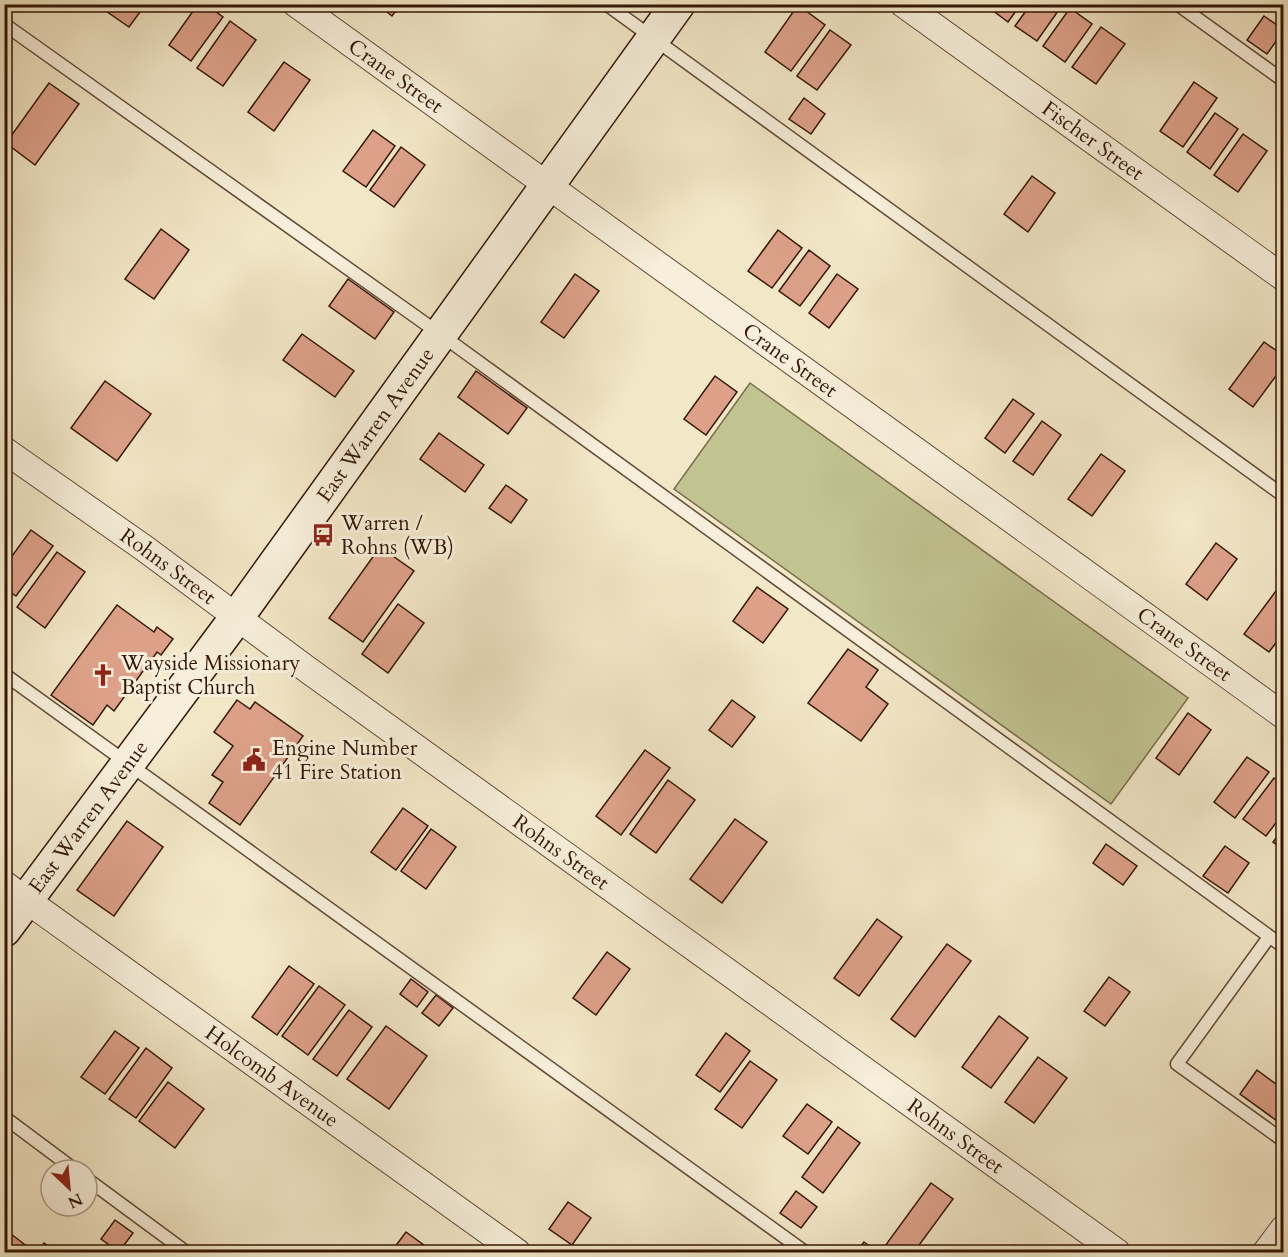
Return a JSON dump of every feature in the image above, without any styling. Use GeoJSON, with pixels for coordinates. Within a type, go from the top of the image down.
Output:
{"type":"FeatureCollection","features":[{"type":"Feature","properties":{"kind":"main road","name":"East Warren Avenue"},"geometry":{"type":"LineString","coordinates":[[4,930],[16,892],[129,763],[237,617],[678,4]]}},
{"type":"Feature","properties":{"kind":"street","name":"Crane Street"},"geometry":{"type":"LineString","coordinates":[[296,4],[1284,716]]}},
{"type":"Feature","properties":{"kind":"street","name":"Fischer Street"},"geometry":{"type":"LineString","coordinates":[[903,4],[1284,278]]}},
{"type":"Feature","properties":{"kind":"street","name":"Rohns Street"},"geometry":{"type":"LineString","coordinates":[[4,450],[144,548],[308,670],[1117,1252]]}},
{"type":"Feature","properties":{"kind":"street","name":"Holcomb Avenue"},"geometry":{"type":"LineString","coordinates":[[16,892],[517,1252]]}},
{"type":"Feature","properties":{"kind":"street"},"geometry":{"type":"LineString","coordinates":[[1266,1252],[1284,1228]]}},
{"type":"Feature","properties":{"kind":"lane"},"geometry":{"type":"LineString","coordinates":[[606,4],[1284,496]]}},
{"type":"Feature","properties":{"kind":"lane"},"geometry":{"type":"LineString","coordinates":[[1177,4],[1284,81]]}},
{"type":"Feature","properties":{"kind":"lane"},"geometry":{"type":"LineString","coordinates":[[4,24],[440,334],[1284,947]]}},
{"type":"Feature","properties":{"kind":"lane"},"geometry":{"type":"LineString","coordinates":[[4,674],[806,1252]]}},
{"type":"Feature","properties":{"kind":"lane"},"geometry":{"type":"LineString","coordinates":[[1269,937],[1177,1064],[1284,1141]]}},
{"type":"Feature","properties":{"kind":"lane"},"geometry":{"type":"LineString","coordinates":[[4,1118],[59,1158]]}},
{"type":"Feature","properties":{"kind":"lane"},"geometry":{"type":"LineString","coordinates":[[99,1188],[186,1252]]}},
{"type":"Feature","properties":{"kind":"green space"},"geometry":{"type":"Polygon","coordinates":[[[750,383],[1188,698],[1111,804],[674,489],[750,383]]]}},
{"type":"Feature","properties":{"kind":"building"},"geometry":{"type":"Polygon","coordinates":[[[111,4],[146,4],[129,27],[106,11],[111,4]]]}},
{"type":"Feature","properties":{"kind":"building"},"geometry":{"type":"Polygon","coordinates":[[[198,4],[205,4],[223,17],[191,61],[169,45],[198,4]]]}},
{"type":"Feature","properties":{"kind":"building"},"geometry":{"type":"Polygon","coordinates":[[[377,4],[401,4],[392,16],[377,4]]]}},
{"type":"Feature","properties":{"kind":"building"},"geometry":{"type":"Polygon","coordinates":[[[984,4],[1021,4],[1008,22],[984,4]]]}},
{"type":"Feature","properties":{"kind":"building"},"geometry":{"type":"Polygon","coordinates":[[[1031,4],[1063,4],[1037,41],[1015,26],[1031,4]]]}},
{"type":"Feature","properties":{"kind":"building"},"geometry":{"type":"Polygon","coordinates":[[[1280,4],[1284,4],[1284,16],[1276,11],[1280,4]]]}},
{"type":"Feature","properties":{"kind":"building"},"geometry":{"type":"Polygon","coordinates":[[[798,5],[825,25],[791,71],[765,52],[798,5]]]}},
{"type":"Feature","properties":{"kind":"building"},"geometry":{"type":"Polygon","coordinates":[[[1070,8],[1092,24],[1065,62],[1043,46],[1070,8]]]}},
{"type":"Feature","properties":{"kind":"building"},"geometry":{"type":"Polygon","coordinates":[[[1264,16],[1284,30],[1267,54],[1247,40],[1264,16]]]}},
{"type":"Feature","properties":{"kind":"building"},"geometry":{"type":"Polygon","coordinates":[[[230,21],[256,40],[223,86],[197,68],[230,21]]]}},
{"type":"Feature","properties":{"kind":"building"},"geometry":{"type":"Polygon","coordinates":[[[1101,27],[1125,44],[1096,84],[1072,67],[1101,27]]]}},
{"type":"Feature","properties":{"kind":"building"},"geometry":{"type":"Polygon","coordinates":[[[830,30],[851,45],[817,90],[797,76],[830,30]]]}},
{"type":"Feature","properties":{"kind":"building"},"geometry":{"type":"Polygon","coordinates":[[[284,62],[310,80],[274,131],[248,112],[284,62]]]}},
{"type":"Feature","properties":{"kind":"building"},"geometry":{"type":"Polygon","coordinates":[[[1194,82],[1217,98],[1183,147],[1160,131],[1194,82]]]}},
{"type":"Feature","properties":{"kind":"building"},"geometry":{"type":"Polygon","coordinates":[[[49,83],[79,104],[35,165],[6,143],[49,83]]]}},
{"type":"Feature","properties":{"kind":"building"},"geometry":{"type":"Polygon","coordinates":[[[804,98],[825,114],[811,134],[789,119],[804,98]]]}},
{"type":"Feature","properties":{"kind":"building"},"geometry":{"type":"Polygon","coordinates":[[[1215,113],[1238,129],[1210,169],[1187,152],[1215,113]]]}},
{"type":"Feature","properties":{"kind":"building"},"geometry":{"type":"Polygon","coordinates":[[[373,130],[395,146],[366,187],[343,171],[373,130]]]}},
{"type":"Feature","properties":{"kind":"building"},"geometry":{"type":"Polygon","coordinates":[[[1243,134],[1267,151],[1238,192],[1214,175],[1243,134]]]}},
{"type":"Feature","properties":{"kind":"building"},"geometry":{"type":"Polygon","coordinates":[[[401,147],[425,165],[394,207],[370,190],[401,147]]]}},
{"type":"Feature","properties":{"kind":"building"},"geometry":{"type":"Polygon","coordinates":[[[1032,176],[1055,193],[1028,232],[1004,214],[1032,176]]]}},
{"type":"Feature","properties":{"kind":"building"},"geometry":{"type":"Polygon","coordinates":[[[161,229],[189,250],[154,299],[125,279],[161,229]]]}},
{"type":"Feature","properties":{"kind":"building"},"geometry":{"type":"Polygon","coordinates":[[[778,230],[802,248],[772,288],[748,271],[778,230]]]}},
{"type":"Feature","properties":{"kind":"building"},"geometry":{"type":"Polygon","coordinates":[[[809,250],[830,266],[800,306],[779,291],[809,250]]]}},
{"type":"Feature","properties":{"kind":"building"},"geometry":{"type":"Polygon","coordinates":[[[575,274],[599,291],[564,338],[541,322],[575,274]]]}},
{"type":"Feature","properties":{"kind":"building"},"geometry":{"type":"Polygon","coordinates":[[[837,274],[858,289],[829,328],[809,313],[837,274]]]}},
{"type":"Feature","properties":{"kind":"building"},"geometry":{"type":"Polygon","coordinates":[[[348,279],[394,312],[375,339],[329,306],[348,279]]]}},
{"type":"Feature","properties":{"kind":"building"},"geometry":{"type":"Polygon","coordinates":[[[302,334],[354,371],[335,397],[283,360],[302,334]]]}},
{"type":"Feature","properties":{"kind":"building"},"geometry":{"type":"Polygon","coordinates":[[[1264,342],[1284,356],[1284,365],[1253,407],[1229,389],[1264,342]]]}},
{"type":"Feature","properties":{"kind":"building"},"geometry":{"type":"Polygon","coordinates":[[[476,371],[527,408],[508,434],[458,397],[476,371]]]}},
{"type":"Feature","properties":{"kind":"building"},"geometry":{"type":"Polygon","coordinates":[[[715,376],[737,392],[706,435],[684,419],[715,376]]]}},
{"type":"Feature","properties":{"kind":"building"},"geometry":{"type":"Polygon","coordinates":[[[105,381],[151,414],[117,461],[71,428],[105,381]]]}},
{"type":"Feature","properties":{"kind":"building"},"geometry":{"type":"Polygon","coordinates":[[[1013,399],[1034,414],[1005,453],[985,438],[1013,399]]]}},
{"type":"Feature","properties":{"kind":"building"},"geometry":{"type":"Polygon","coordinates":[[[1042,421],[1061,435],[1033,475],[1013,461],[1042,421]]]}},
{"type":"Feature","properties":{"kind":"building"},"geometry":{"type":"Polygon","coordinates":[[[439,433],[484,465],[465,492],[420,459],[439,433]]]}},
{"type":"Feature","properties":{"kind":"building"},"geometry":{"type":"Polygon","coordinates":[[[1101,454],[1125,471],[1092,516],[1068,499],[1101,454]]]}},
{"type":"Feature","properties":{"kind":"building"},"geometry":{"type":"Polygon","coordinates":[[[1284,461],[1284,476],[1277,471],[1284,461]]]}},
{"type":"Feature","properties":{"kind":"building"},"geometry":{"type":"Polygon","coordinates":[[[506,485],[527,500],[511,523],[489,508],[506,485]]]}},
{"type":"Feature","properties":{"kind":"building"},"geometry":{"type":"Polygon","coordinates":[[[31,530],[53,546],[16,596],[4,588],[4,567],[31,530]]]}},
{"type":"Feature","properties":{"kind":"building"},"geometry":{"type":"Polygon","coordinates":[[[1216,543],[1237,559],[1207,600],[1186,584],[1216,543]]]}},
{"type":"Feature","properties":{"kind":"building"},"geometry":{"type":"Polygon","coordinates":[[[380,547],[414,571],[363,642],[329,618],[380,547]]]}},
{"type":"Feature","properties":{"kind":"building"},"geometry":{"type":"Polygon","coordinates":[[[57,552],[85,572],[45,628],[17,607],[57,552]]]}},
{"type":"Feature","properties":{"kind":"building"},"geometry":{"type":"Polygon","coordinates":[[[1284,580],[1284,632],[1269,652],[1244,634],[1284,580]]]}},
{"type":"Feature","properties":{"kind":"building"},"geometry":{"type":"Polygon","coordinates":[[[757,587],[788,609],[763,643],[733,621],[757,587]]]}},
{"type":"Feature","properties":{"kind":"building"},"geometry":{"type":"Polygon","coordinates":[[[398,604],[424,623],[388,673],[362,654],[398,604]]]}},
{"type":"Feature","properties":{"kind":"building","name":"Wayside Missionary Baptist Church"},"geometry":{"type":"Polygon","coordinates":[[[117,605],[154,632],[157,627],[173,639],[161,655],[157,652],[114,711],[107,705],[93,725],[51,695],[117,605]]]}},
{"type":"Feature","properties":{"kind":"building"},"geometry":{"type":"Polygon","coordinates":[[[848,649],[878,670],[866,687],[888,704],[861,741],[808,703],[848,649]]]}},
{"type":"Feature","properties":{"kind":"building","name":"Engine Number 41 Fire Station"},"geometry":{"type":"Polygon","coordinates":[[[237,700],[250,709],[255,702],[303,736],[240,825],[209,803],[223,782],[212,775],[233,746],[214,732],[237,700]]]}},
{"type":"Feature","properties":{"kind":"building"},"geometry":{"type":"Polygon","coordinates":[[[732,700],[755,717],[732,747],[709,730],[732,700]]]}},
{"type":"Feature","properties":{"kind":"building"},"geometry":{"type":"Polygon","coordinates":[[[1188,713],[1211,730],[1179,775],[1156,758],[1188,713]]]}},
{"type":"Feature","properties":{"kind":"building"},"geometry":{"type":"Polygon","coordinates":[[[645,750],[670,768],[621,835],[596,816],[645,750]]]}},
{"type":"Feature","properties":{"kind":"building"},"geometry":{"type":"Polygon","coordinates":[[[1247,757],[1269,772],[1235,818],[1214,802],[1247,757]]]}},
{"type":"Feature","properties":{"kind":"building"},"geometry":{"type":"Polygon","coordinates":[[[1274,778],[1284,785],[1284,812],[1266,836],[1243,819],[1274,778]]]}},
{"type":"Feature","properties":{"kind":"building"},"geometry":{"type":"Polygon","coordinates":[[[668,780],[695,800],[656,853],[630,834],[668,780]]]}},
{"type":"Feature","properties":{"kind":"building"},"geometry":{"type":"Polygon","coordinates":[[[403,808],[428,826],[396,870],[371,852],[403,808]]]}},
{"type":"Feature","properties":{"kind":"building"},"geometry":{"type":"Polygon","coordinates":[[[735,819],[767,842],[722,903],[690,879],[735,819]]]}},
{"type":"Feature","properties":{"kind":"building"},"geometry":{"type":"Polygon","coordinates":[[[127,821],[163,847],[114,916],[77,890],[127,821]]]}},
{"type":"Feature","properties":{"kind":"building"},"geometry":{"type":"Polygon","coordinates":[[[1284,828],[1284,850],[1273,842],[1284,828]]]}},
{"type":"Feature","properties":{"kind":"building"},"geometry":{"type":"Polygon","coordinates":[[[431,829],[456,847],[426,889],[401,871],[431,829]]]}},
{"type":"Feature","properties":{"kind":"building"},"geometry":{"type":"Polygon","coordinates":[[[1106,844],[1137,866],[1123,885],[1093,863],[1106,844]]]}},
{"type":"Feature","properties":{"kind":"building"},"geometry":{"type":"Polygon","coordinates":[[[1225,846],[1249,863],[1228,893],[1203,876],[1225,846]]]}},
{"type":"Feature","properties":{"kind":"building"},"geometry":{"type":"Polygon","coordinates":[[[877,919],[902,937],[859,996],[834,978],[877,919]]]}},
{"type":"Feature","properties":{"kind":"building"},"geometry":{"type":"Polygon","coordinates":[[[947,944],[971,961],[915,1037],[891,1019],[947,944]]]}},
{"type":"Feature","properties":{"kind":"building"},"geometry":{"type":"Polygon","coordinates":[[[607,952],[630,969],[596,1015],[573,998],[607,952]]]}},
{"type":"Feature","properties":{"kind":"building"},"geometry":{"type":"Polygon","coordinates":[[[289,966],[314,984],[277,1035],[252,1017],[289,966]]]}},
{"type":"Feature","properties":{"kind":"building"},"geometry":{"type":"Polygon","coordinates":[[[1109,977],[1130,992],[1105,1026],[1084,1011],[1109,977]]]}},
{"type":"Feature","properties":{"kind":"building"},"geometry":{"type":"Polygon","coordinates":[[[411,979],[428,992],[417,1007],[400,994],[411,979]]]}},
{"type":"Feature","properties":{"kind":"building"},"geometry":{"type":"Polygon","coordinates":[[[319,986],[345,1005],[308,1055],[282,1036],[319,986]]]}},
{"type":"Feature","properties":{"kind":"building"},"geometry":{"type":"Polygon","coordinates":[[[436,995],[453,1008],[439,1026],[422,1013],[436,995]]]}},
{"type":"Feature","properties":{"kind":"building"},"geometry":{"type":"Polygon","coordinates":[[[349,1010],[372,1027],[337,1076],[313,1059],[349,1010]]]}},
{"type":"Feature","properties":{"kind":"building"},"geometry":{"type":"Polygon","coordinates":[[[999,1016],[1028,1038],[991,1088],[962,1067],[999,1016]]]}},
{"type":"Feature","properties":{"kind":"building"},"geometry":{"type":"Polygon","coordinates":[[[386,1026],[427,1056],[389,1109],[347,1079],[386,1026]]]}},
{"type":"Feature","properties":{"kind":"building"},"geometry":{"type":"Polygon","coordinates":[[[115,1031],[139,1048],[105,1094],[81,1077],[115,1031]]]}},
{"type":"Feature","properties":{"kind":"building"},"geometry":{"type":"Polygon","coordinates":[[[726,1033],[750,1051],[720,1092],[696,1075],[726,1033]]]}},
{"type":"Feature","properties":{"kind":"building"},"geometry":{"type":"Polygon","coordinates":[[[146,1048],[172,1068],[136,1118],[109,1099],[146,1048]]]}},
{"type":"Feature","properties":{"kind":"building"},"geometry":{"type":"Polygon","coordinates":[[[1038,1057],[1067,1078],[1034,1123],[1005,1102],[1038,1057]]]}},
{"type":"Feature","properties":{"kind":"building"},"geometry":{"type":"Polygon","coordinates":[[[750,1061],[777,1080],[742,1128],[715,1109],[750,1061]]]}},
{"type":"Feature","properties":{"kind":"building"},"geometry":{"type":"Polygon","coordinates":[[[1257,1070],[1284,1090],[1284,1126],[1240,1094],[1257,1070]]]}},
{"type":"Feature","properties":{"kind":"building"},"geometry":{"type":"Polygon","coordinates":[[[168,1082],[204,1109],[175,1148],[139,1121],[168,1082]]]}},
{"type":"Feature","properties":{"kind":"building"},"geometry":{"type":"Polygon","coordinates":[[[807,1104],[832,1122],[808,1154],[783,1136],[807,1104]]]}},
{"type":"Feature","properties":{"kind":"building"},"geometry":{"type":"Polygon","coordinates":[[[838,1127],[860,1143],[823,1193],[802,1177],[838,1127]]]}},
{"type":"Feature","properties":{"kind":"building"},"geometry":{"type":"Polygon","coordinates":[[[931,1183],[953,1199],[914,1252],[893,1252],[885,1246],[931,1183]]]}},
{"type":"Feature","properties":{"kind":"building"},"geometry":{"type":"Polygon","coordinates":[[[796,1191],[817,1207],[801,1228],[780,1213],[796,1191]]]}},
{"type":"Feature","properties":{"kind":"building"},"geometry":{"type":"Polygon","coordinates":[[[568,1202],[591,1218],[572,1245],[549,1229],[568,1202]]]}},
{"type":"Feature","properties":{"kind":"building"},"geometry":{"type":"Polygon","coordinates":[[[115,1220],[133,1233],[119,1252],[101,1239],[115,1220]]]}},
{"type":"Feature","properties":{"kind":"building"},"geometry":{"type":"Polygon","coordinates":[[[7,1231],[32,1250],[30,1252],[4,1252],[4,1235],[7,1231]]]}},
{"type":"Feature","properties":{"kind":"building"},"geometry":{"type":"Polygon","coordinates":[[[406,1232],[432,1251],[391,1252],[406,1232]]]}},
{"type":"Feature","properties":{"kind":"building"},"geometry":{"type":"Polygon","coordinates":[[[864,1242],[878,1252],[856,1252],[864,1242]]]}},
{"type":"Feature","properties":{"kind":"building"},"geometry":{"type":"Polygon","coordinates":[[[44,1243],[57,1252],[37,1252],[44,1243]]]}},
{"type":"Feature","properties":{"kind":"building"},"geometry":{"type":"Polygon","coordinates":[[[1013,1245],[1023,1252],[1008,1252],[1013,1245]]]}},
{"type":"Feature","properties":{"kind":"place","name":"Warren / Rohns (WB)"},"geometry":{"type":"Point","coordinates":[323,535]}},
{"type":"Feature","properties":{"kind":"place","name":"Wayside Missionary Baptist Church"},"geometry":{"type":"Point","coordinates":[103,675]}},
{"type":"Feature","properties":{"kind":"place","name":"Engine Number 41 Fire Station"},"geometry":{"type":"Point","coordinates":[254,760]}}]}
